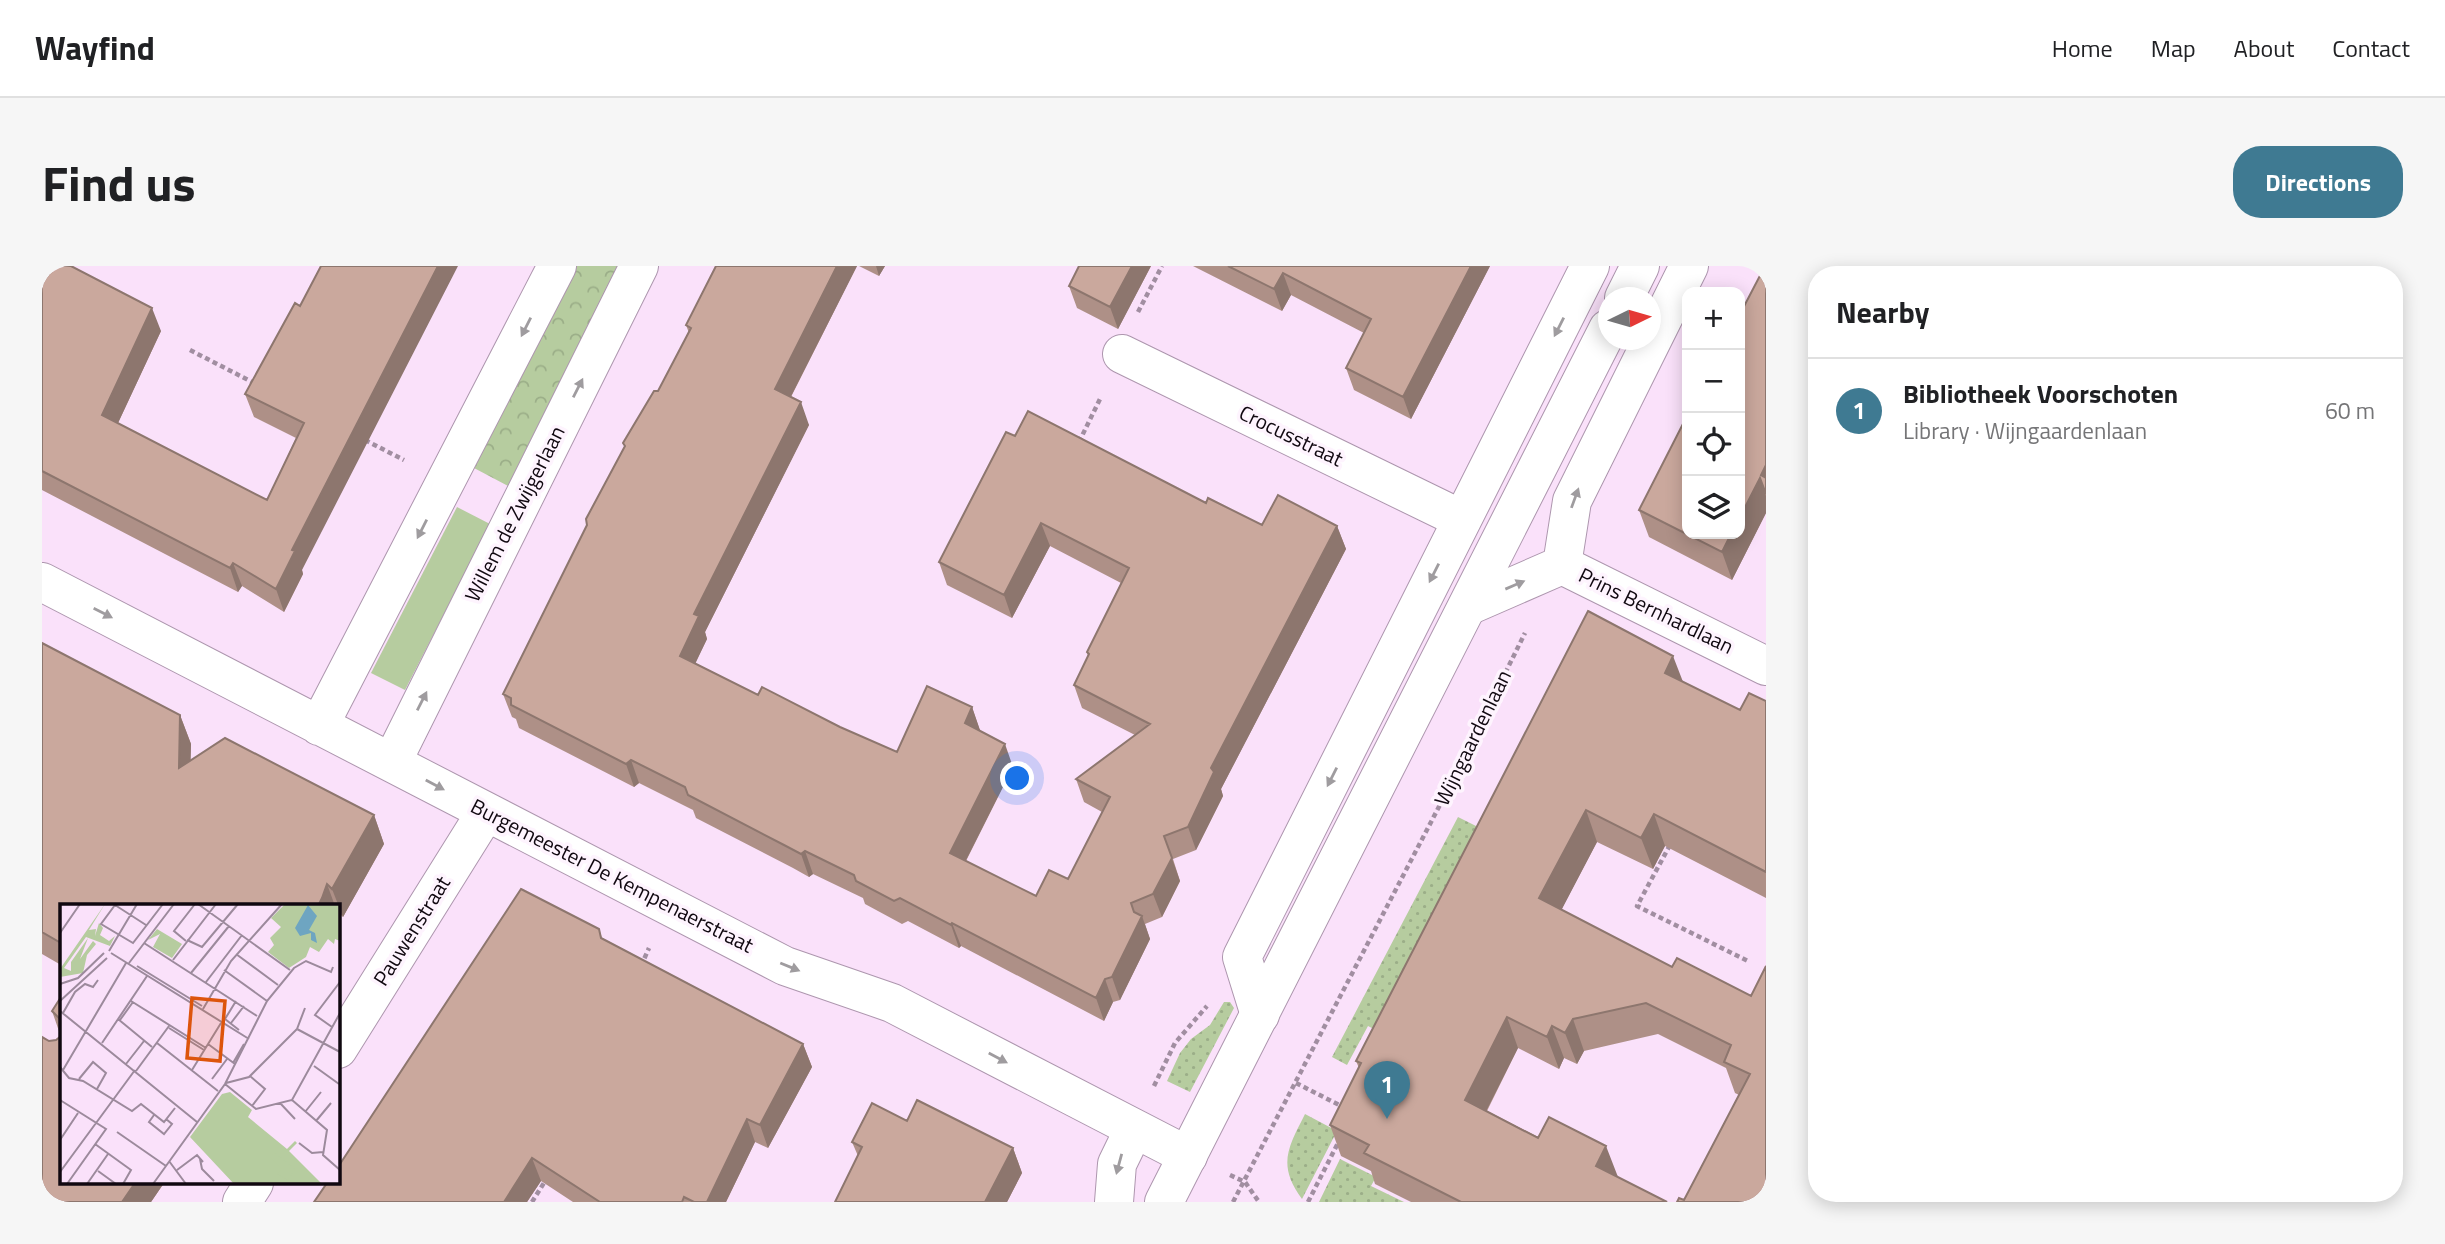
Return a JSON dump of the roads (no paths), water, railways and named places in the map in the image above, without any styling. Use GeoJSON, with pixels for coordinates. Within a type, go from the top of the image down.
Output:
{"type":"FeatureCollection","features":[{"type":"Feature","properties":{"kind":"street"},"geometry":{"type":"LineString","coordinates":[[319,726],[557,266]]}},
{"type":"Feature","properties":{"kind":"street","name":"Willem de Zwijgerlaan"},"geometry":{"type":"LineString","coordinates":[[392,762],[639,266]]}},
{"type":"Feature","properties":{"kind":"street"},"geometry":{"type":"LineString","coordinates":[[1260,1014],[1242,957],[1590,266]]}},
{"type":"Feature","properties":{"kind":"street"},"geometry":{"type":"LineString","coordinates":[[1630,287],[1640,266]]}},
{"type":"Feature","properties":{"kind":"street"},"geometry":{"type":"LineString","coordinates":[[1562,565],[1572,500],[1689,266]]}},
{"type":"Feature","properties":{"kind":"street"},"geometry":{"type":"LineString","coordinates":[[1164,1202],[1598,349]]}},
{"type":"Feature","properties":{"kind":"street","name":"Crocusstraat"},"geometry":{"type":"LineString","coordinates":[[1122,354],[1461,519]]}},
{"type":"Feature","properties":{"kind":"street","name":"Prins Bernhardlaan"},"geometry":{"type":"LineString","coordinates":[[1468,606],[1562,565],[1766,666]]}},
{"type":"Feature","properties":{"kind":"street","name":"Burgemeester De Kempenaerstraat"},"geometry":{"type":"LineString","coordinates":[[42,582],[785,966],[892,1003],[1188,1156]]}},
{"type":"Feature","properties":{"kind":"street","name":"Pauwenstraat"},"geometry":{"type":"LineString","coordinates":[[340,1046],[486,812]]}},
{"type":"Feature","properties":{"kind":"street"},"geometry":{"type":"LineString","coordinates":[[1114,1202],[1116,1164],[1134,1129]]}},
{"type":"Feature","properties":{"kind":"street"},"geometry":{"type":"LineString","coordinates":[[242,1202],[253,1184]]}},
{"type":"Feature","properties":{"kind":"place","name":"Bibliotheek Voorschoten"},"geometry":{"type":"Point","coordinates":[1387,1119]}}]}
